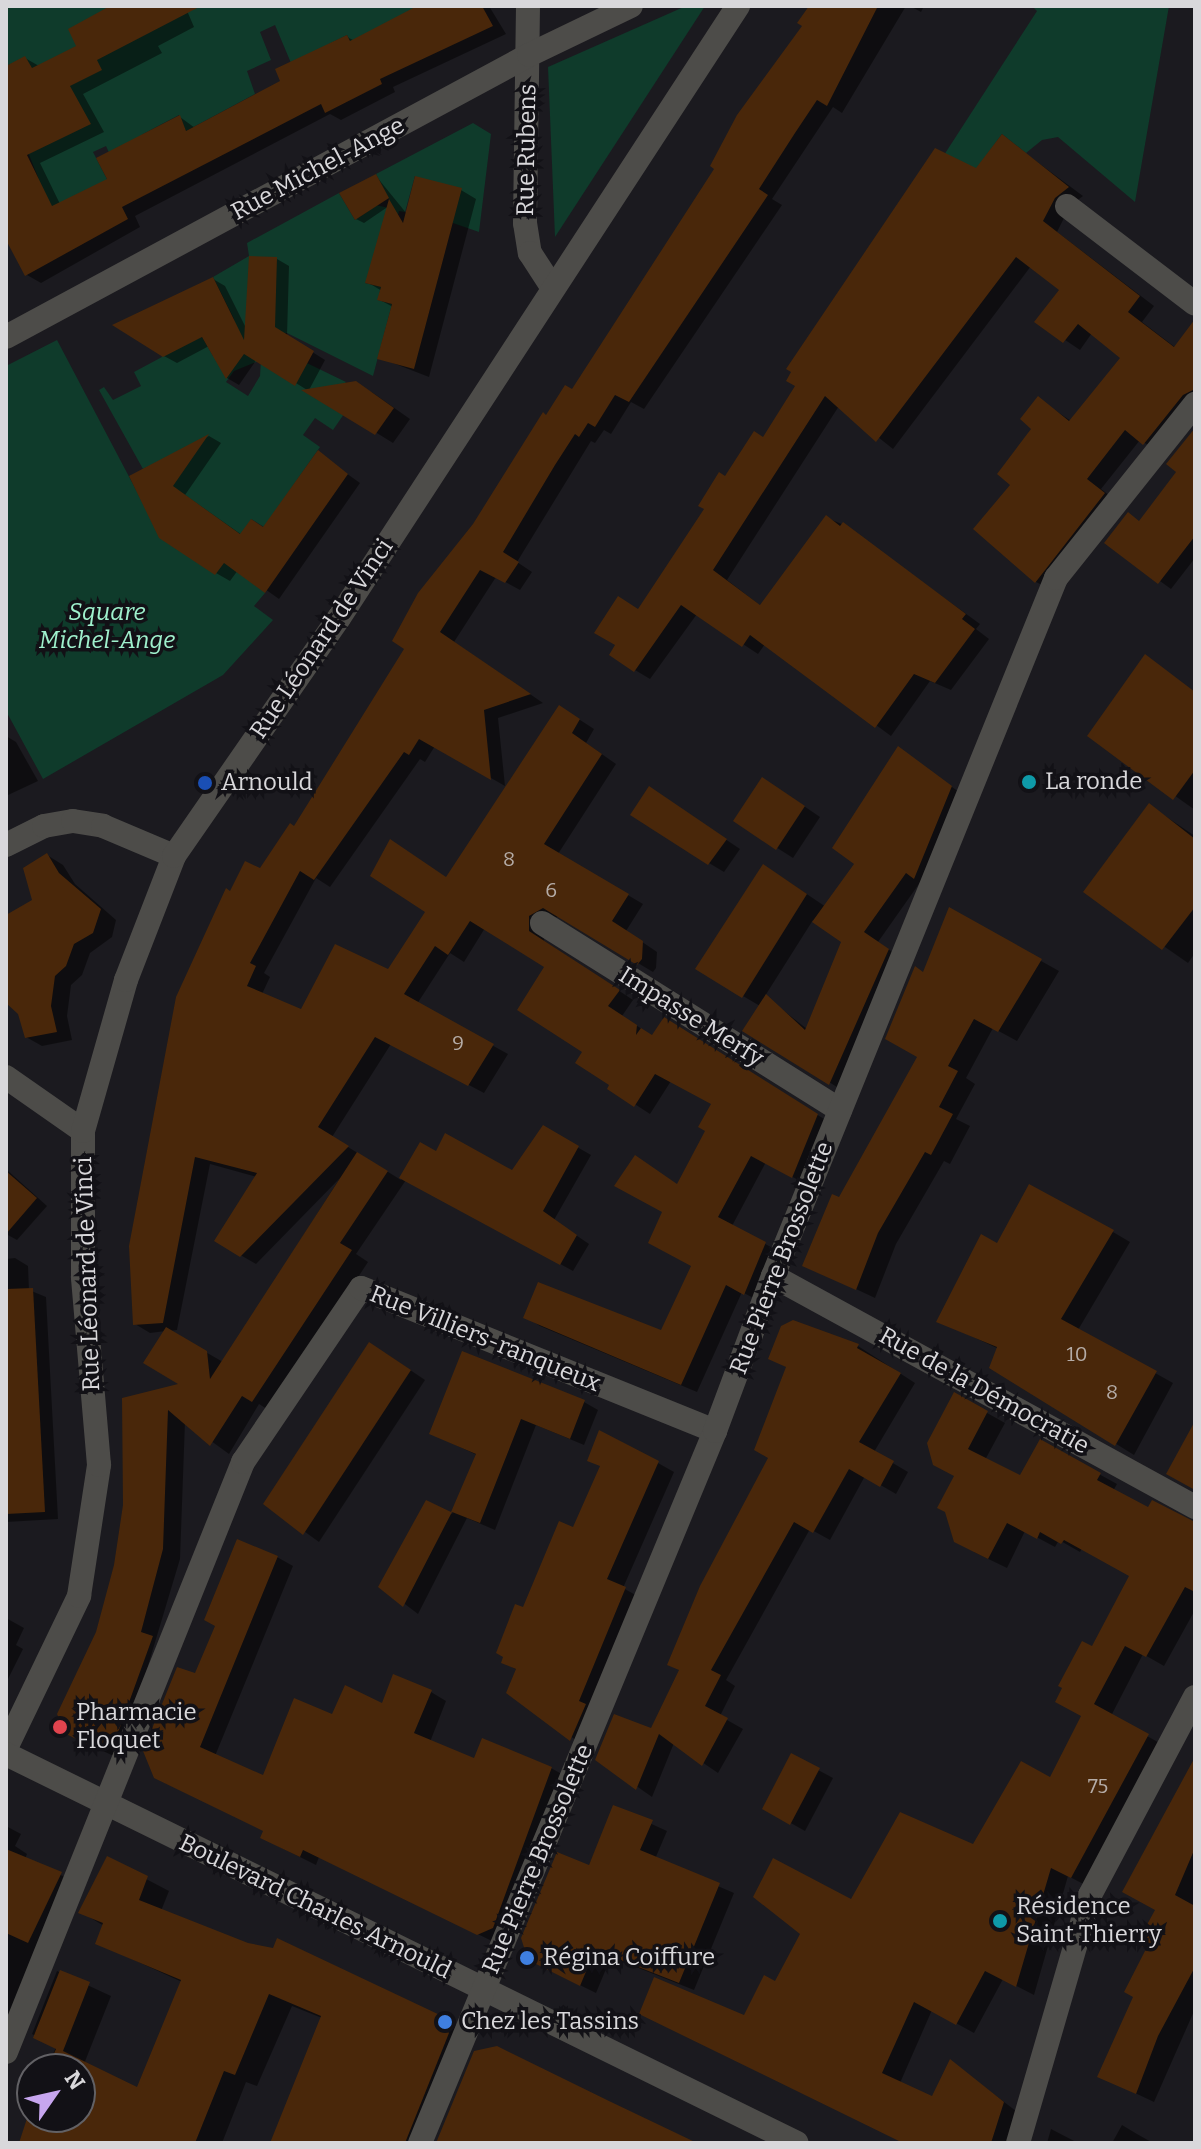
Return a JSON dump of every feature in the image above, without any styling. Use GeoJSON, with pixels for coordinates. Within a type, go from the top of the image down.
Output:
{"type":"FeatureCollection","features":[{"type":"Feature","properties":{"kind":"street","name":"Rue Rubens"},"geometry":{"type":"LineString","coordinates":[[528,6],[525,223],[530,253],[552,287]]}},
{"type":"Feature","properties":{"kind":"street","name":"Rue Michel-Ange"},"geometry":{"type":"LineString","coordinates":[[7,333],[529,55],[631,6]]}},
{"type":"Feature","properties":{"kind":"street","name":"Rue Léonard de Vinci"},"geometry":{"type":"LineString","coordinates":[[6,1751],[79,1596],[99,1465],[83,1277],[83,1131],[126,980],[174,856],[339,618],[738,6]]}},
{"type":"Feature","properties":{"kind":"street"},"geometry":{"type":"LineString","coordinates":[[1067,206],[1195,304]]}},
{"type":"Feature","properties":{"kind":"street","name":"Rue Pierre Brossolette"},"geometry":{"type":"LineString","coordinates":[[420,2143],[715,1431],[773,1276],[1056,578],[1195,404]]}},
{"type":"Feature","properties":{"kind":"street"},"geometry":{"type":"LineString","coordinates":[[6,845],[44,826],[73,821],[103,826],[174,856]]}},
{"type":"Feature","properties":{"kind":"street","name":"Impasse Merfy"},"geometry":{"type":"LineString","coordinates":[[542,923],[840,1110]]}},
{"type":"Feature","properties":{"kind":"street"},"geometry":{"type":"LineString","coordinates":[[6,1077],[83,1131]]}},
{"type":"Feature","properties":{"kind":"street","name":"Rue de la Démocratie"},"geometry":{"type":"LineString","coordinates":[[773,1276],[1195,1507]]}},
{"type":"Feature","properties":{"kind":"street","name":"Rue Villiers-ranqueux"},"geometry":{"type":"LineString","coordinates":[[106,1804],[243,1462],[361,1288],[715,1431]]}},
{"type":"Feature","properties":{"kind":"street"},"geometry":{"type":"LineString","coordinates":[[1018,2143],[1090,1895],[1195,1697]]}},
{"type":"Feature","properties":{"kind":"street","name":"Boulevard Charles Arnould"},"geometry":{"type":"LineString","coordinates":[[6,1751],[106,1804],[797,2143]]}},
{"type":"Feature","properties":{"kind":"street"},"geometry":{"type":"LineString","coordinates":[[6,2052],[106,1804]]}},
{"type":"Feature","properties":{"kind":"green space"},"geometry":{"type":"Polygon","coordinates":[[[6,6],[416,6],[420,14],[356,52],[347,35],[329,44],[299,82],[275,25],[260,32],[271,60],[247,71],[255,94],[186,131],[179,115],[143,134],[112,159],[106,146],[93,152],[112,189],[43,225],[38,177],[6,98],[6,6]]]}},
{"type":"Feature","properties":{"kind":"green space"},"geometry":{"type":"Polygon","coordinates":[[[686,6],[705,6],[555,237],[548,67],[686,6]]]}},
{"type":"Feature","properties":{"kind":"green space"},"geometry":{"type":"Polygon","coordinates":[[[1032,6],[1169,6],[1135,202],[1058,137],[1042,140],[1026,153],[1002,134],[814,390],[800,378],[1037,11],[1032,6]]]}},
{"type":"Feature","properties":{"kind":"green space","name":"Square Michel-Ange"},"geometry":{"type":"Polygon","coordinates":[[[473,123],[491,134],[479,232],[453,223],[415,176],[405,212],[399,211],[385,266],[365,283],[381,287],[378,300],[392,304],[373,376],[287,333],[262,333],[282,351],[346,382],[326,403],[344,414],[333,430],[315,418],[303,435],[320,447],[264,527],[251,519],[265,593],[254,606],[273,620],[223,675],[43,779],[6,711],[6,366],[57,340],[145,507],[164,480],[161,460],[143,469],[99,390],[104,387],[113,400],[141,386],[134,372],[162,357],[157,347],[202,337],[213,356],[237,343],[234,319],[213,277],[249,256],[247,243],[339,193],[355,220],[370,210],[366,203],[394,209],[376,174],[473,123]],[[261,360],[234,371],[226,382],[248,396],[260,376],[261,360]]]}},
{"type":"Feature","properties":{"kind":"building"},"geometry":{"type":"Polygon","coordinates":[[[110,6],[201,6],[97,60],[102,70],[70,86],[91,124],[27,155],[52,206],[107,179],[96,158],[180,115],[186,131],[280,81],[275,69],[347,35],[350,41],[417,6],[482,6],[493,26],[380,79],[382,84],[325,113],[321,104],[122,207],[128,219],[25,276],[6,240],[6,66],[25,56],[32,68],[76,46],[68,29],[110,6]]]}},
{"type":"Feature","properties":{"kind":"building"},"geometry":{"type":"Polygon","coordinates":[[[809,6],[878,6],[827,106],[817,100],[759,189],[768,195],[629,402],[615,395],[595,427],[588,423],[579,437],[575,434],[503,552],[519,562],[505,583],[480,570],[440,632],[531,694],[484,710],[491,780],[419,739],[409,755],[404,752],[314,880],[300,871],[250,963],[256,966],[247,986],[301,1009],[335,944],[388,969],[425,912],[370,876],[390,839],[446,877],[559,705],[580,719],[572,733],[602,754],[544,844],[629,894],[612,921],[643,941],[642,959],[637,965],[543,908],[529,916],[529,931],[620,990],[608,1006],[637,1025],[636,1035],[641,1028],[652,1035],[664,1017],[818,1114],[792,1178],[751,1156],[718,1217],[766,1242],[744,1295],[726,1285],[681,1385],[523,1318],[538,1282],[661,1330],[691,1266],[648,1243],[662,1212],[614,1186],[635,1155],[677,1184],[705,1131],[698,1127],[711,1104],[655,1074],[634,1107],[607,1089],[609,1085],[575,1063],[582,1052],[517,1010],[544,967],[470,921],[448,955],[435,946],[404,994],[494,1044],[468,1086],[375,1037],[318,1127],[349,1146],[240,1257],[214,1241],[257,1173],[195,1157],[163,1323],[133,1325],[129,1246],[176,997],[226,888],[230,891],[245,861],[260,868],[290,823],[294,826],[404,649],[392,641],[418,593],[473,524],[543,412],[546,415],[565,385],[572,389],[714,169],[710,166],[737,115],[802,26],[797,23],[809,6]]]}},
{"type":"Feature","properties":{"kind":"building"},"geometry":{"type":"Polygon","coordinates":[[[1002,134],[1069,187],[1055,198],[1043,221],[1140,296],[1128,312],[1174,347],[1195,319],[1195,389],[1183,395],[1143,445],[1125,430],[1087,479],[1105,493],[1035,583],[973,529],[1010,485],[997,474],[1031,429],[1020,419],[1038,396],[1069,421],[1120,358],[1078,324],[1063,343],[1034,322],[1059,290],[1016,257],[876,442],[825,396],[713,570],[760,605],[826,515],[840,526],[843,522],[966,614],[962,619],[975,629],[935,683],[914,674],[875,728],[750,635],[742,647],[681,605],[634,672],[609,655],[615,645],[594,633],[618,596],[638,609],[704,509],[698,506],[719,472],[725,476],[754,431],[763,437],[795,386],[786,381],[791,372],[786,369],[935,148],[976,168],[1002,134]]]}},
{"type":"Feature","properties":{"kind":"building"},"geometry":{"type":"Polygon","coordinates":[[[376,174],[389,198],[355,220],[339,193],[376,174]]]}},
{"type":"Feature","properties":{"kind":"building"},"geometry":{"type":"Polygon","coordinates":[[[415,176],[462,188],[414,369],[377,359],[392,304],[377,300],[381,287],[365,283],[389,199],[403,223],[415,176]]]}},
{"type":"Feature","properties":{"kind":"building"},"geometry":{"type":"Polygon","coordinates":[[[249,256],[277,257],[275,327],[314,351],[295,386],[244,354],[226,379],[202,337],[163,357],[112,325],[213,277],[244,340],[249,256]]]}},
{"type":"Feature","properties":{"kind":"building"},"geometry":{"type":"Polygon","coordinates":[[[356,381],[394,408],[375,435],[301,390],[356,381]]]}},
{"type":"Feature","properties":{"kind":"building"},"geometry":{"type":"Polygon","coordinates":[[[1195,428],[1195,536],[1158,584],[1104,543],[1128,512],[1139,521],[1176,472],[1166,464],[1195,428]]]}},
{"type":"Feature","properties":{"kind":"building"},"geometry":{"type":"Polygon","coordinates":[[[209,434],[173,486],[240,534],[251,519],[263,527],[318,450],[348,474],[265,593],[224,563],[215,575],[159,538],[129,476],[209,434]]]}},
{"type":"Feature","properties":{"kind":"building"},"geometry":{"type":"Polygon","coordinates":[[[1145,654],[1195,692],[1195,770],[1173,800],[1087,736],[1145,654]]]}},
{"type":"Feature","properties":{"kind":"building"},"geometry":{"type":"Polygon","coordinates":[[[898,746],[952,786],[914,879],[906,873],[864,932],[889,949],[829,1085],[742,1031],[766,994],[805,1030],[841,942],[812,922],[854,864],[832,848],[898,746]]]}},
{"type":"Feature","properties":{"kind":"building"},"geometry":{"type":"Polygon","coordinates":[[[762,777],[805,806],[776,850],[733,821],[762,777]]]}},
{"type":"Feature","properties":{"kind":"building"},"geometry":{"type":"Polygon","coordinates":[[[649,786],[727,839],[708,865],[630,815],[649,786]]]}},
{"type":"Feature","properties":{"kind":"building"},"geometry":{"type":"Polygon","coordinates":[[[1149,803],[1195,839],[1195,907],[1162,950],[1083,892],[1149,803]]]}},
{"type":"Feature","properties":{"kind":"building"},"geometry":{"type":"Polygon","coordinates":[[[47,853],[59,873],[101,909],[93,933],[74,944],[66,966],[55,976],[51,1006],[57,1032],[25,1038],[18,1014],[6,1003],[6,915],[32,900],[23,868],[47,853]]]}},
{"type":"Feature","properties":{"kind":"building"},"geometry":{"type":"Polygon","coordinates":[[[763,864],[807,894],[742,998],[695,969],[763,864]]]}},
{"type":"Feature","properties":{"kind":"building"},"geometry":{"type":"Polygon","coordinates":[[[949,907],[1042,959],[998,1032],[974,1019],[948,1066],[958,1071],[939,1107],[953,1114],[931,1155],[925,1152],[878,1233],[856,1290],[802,1266],[832,1194],[839,1197],[917,1057],[885,1039],[915,966],[923,972],[949,907]]]}},
{"type":"Feature","properties":{"kind":"building"},"geometry":{"type":"Polygon","coordinates":[[[543,1125],[579,1146],[543,1211],[577,1235],[560,1265],[399,1178],[420,1142],[436,1151],[445,1133],[512,1170],[543,1125]]]}},
{"type":"Feature","properties":{"kind":"building"},"geometry":{"type":"Polygon","coordinates":[[[357,1152],[388,1171],[340,1243],[352,1250],[252,1402],[242,1396],[210,1446],[168,1410],[163,1549],[141,1632],[153,1636],[119,1730],[101,1751],[66,1734],[57,1714],[96,1632],[114,1565],[123,1505],[122,1398],[178,1384],[143,1363],[166,1327],[207,1351],[210,1379],[357,1152]]]}},
{"type":"Feature","properties":{"kind":"building"},"geometry":{"type":"Polygon","coordinates":[[[6,1171],[37,1198],[6,1234],[6,1171]]]}},
{"type":"Feature","properties":{"kind":"building"},"geometry":{"type":"Polygon","coordinates":[[[1029,1184],[1114,1230],[1061,1319],[1157,1371],[1115,1446],[989,1368],[997,1347],[936,1322],[981,1234],[997,1243],[1029,1184]]]}},
{"type":"Feature","properties":{"kind":"building"},"geometry":{"type":"Polygon","coordinates":[[[33,1288],[45,1512],[6,1514],[6,1289],[33,1288]]]}},
{"type":"Feature","properties":{"kind":"building"},"geometry":{"type":"Polygon","coordinates":[[[793,1320],[859,1344],[857,1348],[901,1373],[859,1442],[894,1461],[880,1487],[849,1469],[813,1533],[794,1522],[711,1670],[721,1675],[705,1706],[728,1718],[702,1766],[659,1734],[636,1790],[595,1760],[614,1714],[651,1728],[679,1670],[667,1665],[700,1586],[768,1458],[754,1450],[786,1367],[768,1359],[781,1326],[793,1320]]]}},
{"type":"Feature","properties":{"kind":"building"},"geometry":{"type":"Polygon","coordinates":[[[369,1342],[411,1370],[303,1535],[263,1504],[369,1342]]]}},
{"type":"Feature","properties":{"kind":"building"},"geometry":{"type":"Polygon","coordinates":[[[462,1351],[585,1400],[570,1439],[521,1419],[480,1523],[452,1512],[403,1607],[378,1587],[426,1500],[451,1512],[476,1454],[429,1434],[462,1351]]]}},
{"type":"Feature","properties":{"kind":"building"},"geometry":{"type":"Polygon","coordinates":[[[954,1392],[988,1411],[968,1449],[1020,1475],[1040,1439],[1101,1473],[1097,1480],[1148,1507],[1152,1500],[1195,1522],[1195,1592],[1185,1587],[1146,1657],[1125,1646],[1094,1704],[1149,1734],[1071,1878],[1051,1868],[1016,1987],[985,1971],[956,2025],[914,2002],[882,2073],[932,2096],[950,2059],[1004,2102],[991,2143],[903,2143],[639,2014],[654,1977],[744,2015],[764,1975],[775,1981],[800,1934],[753,1897],[773,1858],[851,1899],[900,1812],[973,1844],[1021,1761],[1050,1777],[1081,1716],[1055,1702],[1062,1688],[1058,1686],[1082,1641],[1092,1646],[1129,1576],[1064,1540],[1061,1544],[1040,1532],[1037,1539],[1007,1523],[988,1559],[954,1542],[945,1512],[937,1508],[954,1476],[933,1465],[927,1443],[954,1392]]]}},
{"type":"Feature","properties":{"kind":"building"},"geometry":{"type":"Polygon","coordinates":[[[1195,1421],[1195,1490],[1166,1474],[1195,1421]]]}},
{"type":"Feature","properties":{"kind":"building"},"geometry":{"type":"Polygon","coordinates":[[[599,1430],[659,1461],[607,1579],[626,1587],[579,1701],[586,1704],[570,1741],[506,1693],[516,1669],[501,1663],[503,1657],[496,1653],[515,1604],[523,1607],[559,1521],[573,1527],[600,1466],[587,1461],[599,1430]]]}},
{"type":"Feature","properties":{"kind":"building"},"geometry":{"type":"Polygon","coordinates":[[[237,1539],[278,1556],[200,1747],[263,1775],[294,1698],[332,1714],[345,1685],[382,1703],[393,1674],[432,1690],[414,1733],[474,1758],[482,1738],[552,1767],[493,1928],[477,1935],[303,1850],[300,1857],[260,1838],[263,1831],[154,1778],[143,1751],[177,1667],[195,1673],[215,1626],[204,1620],[237,1539]]]}},
{"type":"Feature","properties":{"kind":"building"},"geometry":{"type":"Polygon","coordinates":[[[791,1753],[820,1768],[790,1825],[762,1809],[791,1753]]]}},
{"type":"Feature","properties":{"kind":"building"},"geometry":{"type":"Polygon","coordinates":[[[1195,1757],[1195,1848],[1175,1895],[1195,1906],[1195,1967],[1158,2036],[1136,2094],[1097,2077],[1133,1997],[1124,1992],[1146,1949],[1137,1943],[1155,1910],[1122,1892],[1195,1757]]]}},
{"type":"Feature","properties":{"kind":"building"},"geometry":{"type":"Polygon","coordinates":[[[613,1805],[653,1820],[640,1850],[720,1883],[679,1983],[595,1950],[580,1986],[528,1960],[521,1938],[557,1852],[589,1865],[613,1805]]]}},
{"type":"Feature","properties":{"kind":"building"},"geometry":{"type":"Polygon","coordinates":[[[6,1849],[62,1872],[28,1943],[6,1933],[6,1849]]]}},
{"type":"Feature","properties":{"kind":"building"},"geometry":{"type":"Polygon","coordinates":[[[107,1856],[148,1876],[139,1900],[248,1943],[273,1948],[277,1938],[442,2016],[449,2033],[405,2143],[270,2143],[321,2016],[269,1994],[235,2075],[224,2071],[195,2143],[19,2143],[22,2133],[96,2133],[96,2067],[137,2087],[181,1980],[95,1944],[103,1923],[78,1913],[107,1856]]]}},
{"type":"Feature","properties":{"kind":"building"},"geometry":{"type":"Polygon","coordinates":[[[60,1970],[90,1982],[63,2051],[67,2053],[54,2053],[56,2049],[33,2038],[60,1970]]]}},
{"type":"Feature","properties":{"kind":"building"},"geometry":{"type":"Polygon","coordinates":[[[497,2046],[697,2143],[436,2143],[474,2051],[497,2046]]]}},
{"type":"Feature","properties":{"kind":"place","name":"La ronde"},"geometry":{"type":"Point","coordinates":[1029,782]}},
{"type":"Feature","properties":{"kind":"place","name":"Arnould"},"geometry":{"type":"Point","coordinates":[205,783]}},
{"type":"Feature","properties":{"kind":"place","name":"Pharmacie Floquet"},"geometry":{"type":"Point","coordinates":[60,1727]}},
{"type":"Feature","properties":{"kind":"place","name":"Résidence Saint Thierry"},"geometry":{"type":"Point","coordinates":[1000,1921]}},
{"type":"Feature","properties":{"kind":"place","name":"Régina Coiffure"},"geometry":{"type":"Point","coordinates":[527,1958]}},
{"type":"Feature","properties":{"kind":"place","name":"Chez les Tassins"},"geometry":{"type":"Point","coordinates":[445,2022]}}]}
